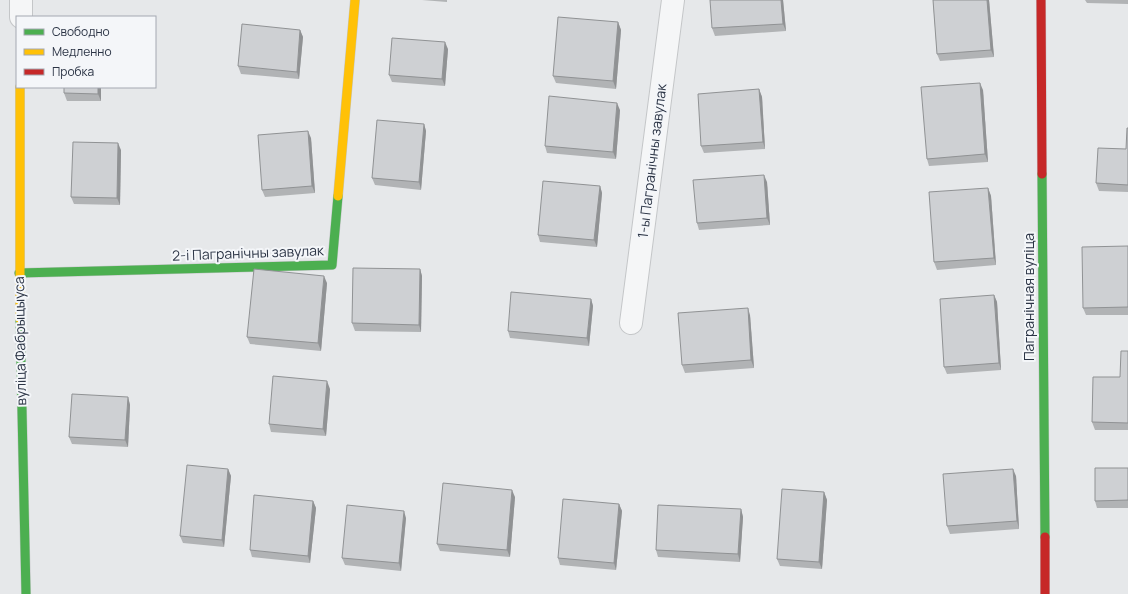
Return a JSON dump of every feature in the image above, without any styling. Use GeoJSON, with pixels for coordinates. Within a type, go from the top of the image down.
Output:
{"type":"FeatureCollection","features":[{"type":"Feature","properties":{"kind":"street"},"geometry":{"type":"LineString","coordinates":[[21,0],[21,16]]}},
{"type":"Feature","properties":{"kind":"street","name":"2-і Пагранічны завулак"},"geometry":{"type":"LineString","coordinates":[[19,274],[332,265],[355,0]]}},
{"type":"Feature","properties":{"kind":"street","name":"1-ы Пагранічны завулак"},"geometry":{"type":"LineString","coordinates":[[631,322],[673,0]]}},
{"type":"Feature","properties":{"kind":"street","name":"Пагранічная вуліца"},"geometry":{"type":"LineString","coordinates":[[1041,0],[1045,594]]}},
{"type":"Feature","properties":{"kind":"street","name":"вуліца Фабрыцыуса"},"geometry":{"type":"LineString","coordinates":[[20,88],[19,274],[26,594]]}},
{"type":"Feature","properties":{"kind":"building"},"geometry":{"type":"Polygon","coordinates":[[[710,0],[781,0],[783,24],[712,28],[710,0]]]}},
{"type":"Feature","properties":{"kind":"building"},"geometry":{"type":"Polygon","coordinates":[[[933,0],[987,0],[991,50],[937,54],[933,0]]]}},
{"type":"Feature","properties":{"kind":"building"},"geometry":{"type":"Polygon","coordinates":[[[558,17],[618,22],[613,81],[553,76],[558,17]]]}},
{"type":"Feature","properties":{"kind":"building"},"geometry":{"type":"Polygon","coordinates":[[[242,24],[300,30],[297,72],[238,66],[242,24]]]}},
{"type":"Feature","properties":{"kind":"building"},"geometry":{"type":"Polygon","coordinates":[[[392,38],[445,42],[442,79],[389,75],[392,38]]]}},
{"type":"Feature","properties":{"kind":"building"},"geometry":{"type":"Polygon","coordinates":[[[980,83],[985,154],[927,159],[921,87],[980,83]]]}},
{"type":"Feature","properties":{"kind":"building"},"geometry":{"type":"Polygon","coordinates":[[[64,88],[98,88],[98,94],[64,93],[64,88]]]}},
{"type":"Feature","properties":{"kind":"building"},"geometry":{"type":"Polygon","coordinates":[[[759,89],[763,142],[701,146],[698,94],[759,89]]]}},
{"type":"Feature","properties":{"kind":"building"},"geometry":{"type":"Polygon","coordinates":[[[549,96],[617,103],[613,152],[545,146],[549,96]]]}},
{"type":"Feature","properties":{"kind":"building"},"geometry":{"type":"Polygon","coordinates":[[[377,120],[424,124],[419,182],[372,178],[377,120]]]}},
{"type":"Feature","properties":{"kind":"building"},"geometry":{"type":"Polygon","coordinates":[[[1127,128],[1128,185],[1096,183],[1098,148],[1126,149],[1127,128]]]}},
{"type":"Feature","properties":{"kind":"building"},"geometry":{"type":"Polygon","coordinates":[[[308,131],[312,186],[262,190],[258,135],[308,131]]]}},
{"type":"Feature","properties":{"kind":"building"},"geometry":{"type":"Polygon","coordinates":[[[73,142],[118,143],[117,198],[71,197],[73,142]]]}},
{"type":"Feature","properties":{"kind":"building"},"geometry":{"type":"Polygon","coordinates":[[[764,175],[767,218],[697,223],[693,180],[764,175]]]}},
{"type":"Feature","properties":{"kind":"building"},"geometry":{"type":"Polygon","coordinates":[[[543,181],[600,186],[594,240],[538,235],[543,181]]]}},
{"type":"Feature","properties":{"kind":"building"},"geometry":{"type":"Polygon","coordinates":[[[988,188],[994,258],[934,262],[929,192],[988,188]]]}},
{"type":"Feature","properties":{"kind":"building"},"geometry":{"type":"Polygon","coordinates":[[[1128,246],[1128,307],[1083,308],[1082,247],[1128,246]]]}},
{"type":"Feature","properties":{"kind":"building"},"geometry":{"type":"Polygon","coordinates":[[[353,268],[420,269],[419,325],[352,323],[353,268]]]}},
{"type":"Feature","properties":{"kind":"building"},"geometry":{"type":"Polygon","coordinates":[[[254,269],[324,276],[318,343],[247,337],[254,269]]]}},
{"type":"Feature","properties":{"kind":"building"},"geometry":{"type":"Polygon","coordinates":[[[511,292],[591,299],[587,338],[508,331],[511,292]]]}},
{"type":"Feature","properties":{"kind":"building"},"geometry":{"type":"Polygon","coordinates":[[[994,295],[999,363],[944,367],[940,299],[994,295]]]}},
{"type":"Feature","properties":{"kind":"building"},"geometry":{"type":"Polygon","coordinates":[[[748,308],[751,360],[682,365],[678,313],[748,308]]]}},
{"type":"Feature","properties":{"kind":"building"},"geometry":{"type":"Polygon","coordinates":[[[1121,351],[1128,351],[1128,423],[1092,422],[1093,377],[1120,377],[1121,351]]]}},
{"type":"Feature","properties":{"kind":"building"},"geometry":{"type":"Polygon","coordinates":[[[273,376],[327,381],[323,429],[269,424],[273,376]]]}},
{"type":"Feature","properties":{"kind":"building"},"geometry":{"type":"Polygon","coordinates":[[[72,394],[128,397],[125,440],[69,437],[72,394]]]}},
{"type":"Feature","properties":{"kind":"building"},"geometry":{"type":"Polygon","coordinates":[[[187,465],[228,469],[222,540],[180,536],[187,465]]]}},
{"type":"Feature","properties":{"kind":"building"},"geometry":{"type":"Polygon","coordinates":[[[1095,468],[1128,468],[1128,500],[1095,501],[1095,468]]]}},
{"type":"Feature","properties":{"kind":"building"},"geometry":{"type":"Polygon","coordinates":[[[1013,469],[1017,521],[947,526],[943,474],[1013,469]]]}},
{"type":"Feature","properties":{"kind":"building"},"geometry":{"type":"Polygon","coordinates":[[[443,483],[512,490],[507,550],[437,544],[443,483]]]}},
{"type":"Feature","properties":{"kind":"building"},"geometry":{"type":"Polygon","coordinates":[[[782,489],[824,492],[819,562],[777,559],[782,489]]]}},
{"type":"Feature","properties":{"kind":"building"},"geometry":{"type":"Polygon","coordinates":[[[254,495],[313,501],[308,556],[250,550],[254,495]]]}},
{"type":"Feature","properties":{"kind":"building"},"geometry":{"type":"Polygon","coordinates":[[[563,499],[619,504],[614,563],[558,558],[563,499]]]}},
{"type":"Feature","properties":{"kind":"building"},"geometry":{"type":"Polygon","coordinates":[[[347,505],[404,511],[399,563],[342,558],[347,505]]]}},
{"type":"Feature","properties":{"kind":"building"},"geometry":{"type":"Polygon","coordinates":[[[658,505],[741,509],[738,554],[656,550],[658,505]]]}},
{"type":"Feature","properties":{"kind":"traffic: fast"},"geometry":{"type":"LineString","coordinates":[[1042,174],[1045,537]]}},
{"type":"Feature","properties":{"kind":"traffic: fast"},"geometry":{"type":"LineString","coordinates":[[19,273],[332,265],[338,196]]}},
{"type":"Feature","properties":{"kind":"traffic: fast"},"geometry":{"type":"LineString","coordinates":[[20,319],[26,594]]}},
{"type":"Feature","properties":{"kind":"traffic: slow"},"geometry":{"type":"LineString","coordinates":[[338,196],[355,0]]}},
{"type":"Feature","properties":{"kind":"traffic: slow"},"geometry":{"type":"LineString","coordinates":[[20,88],[20,319]]}},
{"type":"Feature","properties":{"kind":"traffic: jam"},"geometry":{"type":"LineString","coordinates":[[1041,0],[1042,174]]}},
{"type":"Feature","properties":{"kind":"traffic: jam"},"geometry":{"type":"LineString","coordinates":[[1045,537],[1045,594]]}}]}
